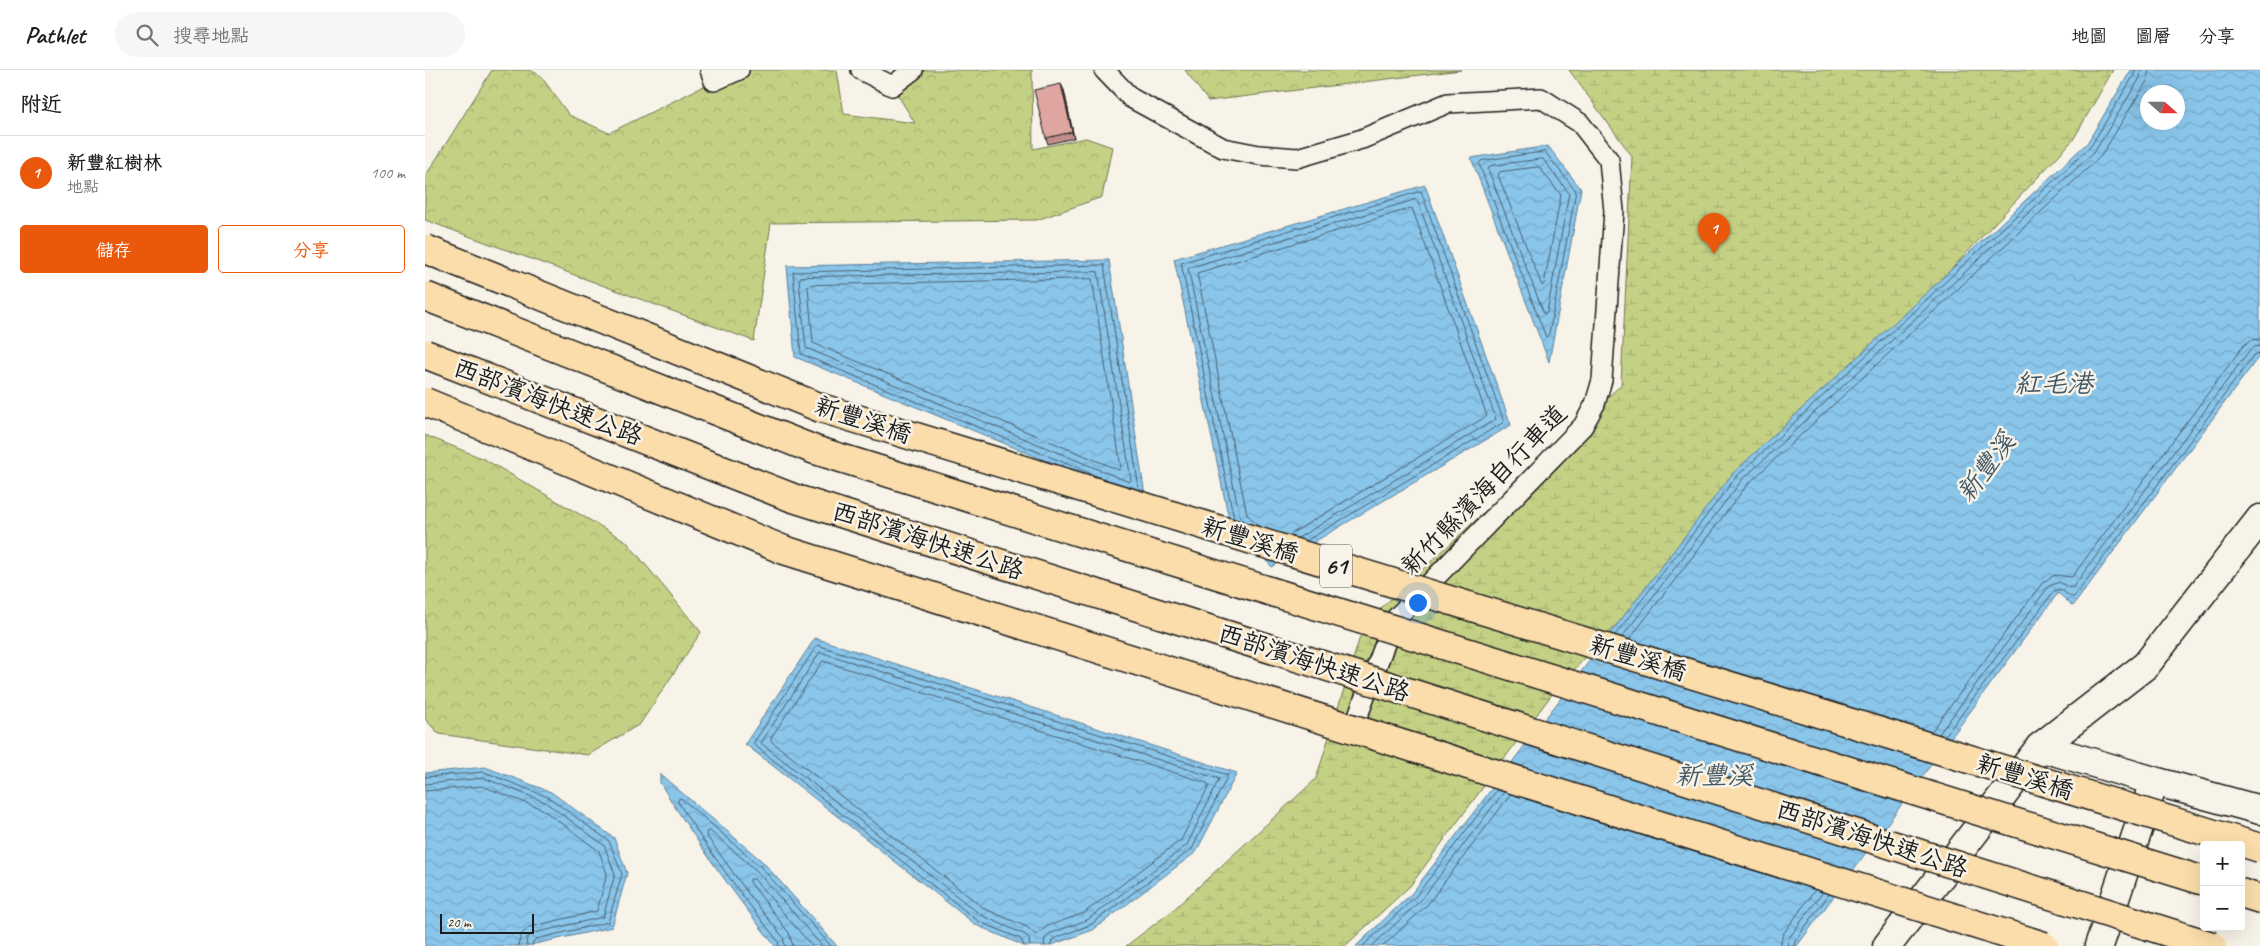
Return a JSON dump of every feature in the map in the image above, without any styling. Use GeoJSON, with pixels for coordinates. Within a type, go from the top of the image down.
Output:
{"type":"FeatureCollection","features":[{"type":"Feature","properties":{"kind":"main road","name":"新豐溪橋"},"geometry":{"type":"LineString","coordinates":[[425,249],[821,408],[2260,848]]}},
{"type":"Feature","properties":{"kind":"main road","name":"西部濱海快速公路"},"geometry":{"type":"LineString","coordinates":[[425,296],[815,450],[2200,881]]}},
{"type":"Feature","properties":{"kind":"main road","name":"西部濱海快速公路"},"geometry":{"type":"LineString","coordinates":[[425,354],[793,498],[2212,946]]}},
{"type":"Feature","properties":{"kind":"main road"},"geometry":{"type":"LineString","coordinates":[[425,402],[784,550],[2044,946]]}},
{"type":"Feature","properties":{"kind":"main road"},"geometry":{"type":"LineString","coordinates":[[2245,894],[2260,899]]}},
{"type":"Feature","properties":{"kind":"street"},"geometry":{"type":"LineString","coordinates":[[1896,944],[2040,747],[2145,665],[2260,519]]}},
{"type":"Feature","properties":{"kind":"street"},"geometry":{"type":"LineString","coordinates":[[2040,747],[2154,782],[2260,810]]}},
{"type":"Feature","properties":{"kind":"street"},"geometry":{"type":"LineString","coordinates":[[2099,946],[2154,782]]}},
{"type":"Feature","properties":{"kind":"lane"},"geometry":{"type":"LineString","coordinates":[[710,70],[713,80],[739,70]]}},
{"type":"Feature","properties":{"kind":"lane"},"geometry":{"type":"LineString","coordinates":[[861,70],[892,86],[913,70]]}},
{"type":"Feature","properties":{"kind":"lane","name":"新竹縣濱海自行車道"},"geometry":{"type":"LineString","coordinates":[[1104,70],[1131,98],[1190,131],[1223,148],[1259,155],[1297,158],[1362,139],[1448,103],[1541,98],[1580,123],[1609,160],[1615,211],[1602,380],[1595,404],[1583,426],[1561,451],[1442,569],[1394,620],[1357,718]]}},
{"type":"Feature","properties":{"kind":"green space"},"geometry":{"type":"Polygon","coordinates":[[[492,70],[529,70],[540,75],[569,115],[609,133],[739,70],[837,70],[844,114],[915,123],[892,86],[913,70],[1032,70],[1033,149],[1086,138],[1112,147],[1102,197],[1037,220],[771,223],[754,341],[425,220],[425,177],[492,70]]]}},
{"type":"Feature","properties":{"kind":"green space"},"geometry":{"type":"Polygon","coordinates":[[[1185,70],[1461,70],[1208,101],[1185,70]]]}},
{"type":"Feature","properties":{"kind":"green space"},"geometry":{"type":"Polygon","coordinates":[[[1569,70],[2113,70],[2073,140],[1555,690],[1410,886],[1345,946],[1126,946],[1172,911],[1316,779],[1364,624],[1621,385],[1632,156],[1569,70]]]}},
{"type":"Feature","properties":{"kind":"green space"},"geometry":{"type":"Polygon","coordinates":[[[425,435],[484,459],[626,541],[701,632],[640,724],[588,755],[439,734],[425,719],[425,435]]]}},
{"type":"Feature","properties":{"kind":"water","name":"新豐溪"},"geometry":{"type":"Polygon","coordinates":[[[2131,70],[2260,70],[2260,355],[2073,606],[2058,593],[1797,946],[1356,946],[1412,893],[1733,473],[2087,143],[2131,70]]]}},
{"type":"Feature","properties":{"kind":"water"},"geometry":{"type":"Polygon","coordinates":[[[1548,146],[1581,189],[1549,362],[1471,158],[1548,146]]]}},
{"type":"Feature","properties":{"kind":"water"},"geometry":{"type":"Polygon","coordinates":[[[1425,185],[1511,425],[1272,567],[1230,524],[1174,259],[1425,185]]]}},
{"type":"Feature","properties":{"kind":"water"},"geometry":{"type":"Polygon","coordinates":[[[1109,260],[1146,502],[795,357],[787,266],[1109,260]]]}},
{"type":"Feature","properties":{"kind":"water"},"geometry":{"type":"Polygon","coordinates":[[[815,638],[1237,773],[1196,852],[1093,930],[1049,946],[1024,946],[976,925],[745,744],[815,638]]]}},
{"type":"Feature","properties":{"kind":"water"},"geometry":{"type":"Polygon","coordinates":[[[485,767],[551,792],[614,838],[627,873],[612,927],[526,946],[425,946],[425,773],[485,767]]]}},
{"type":"Feature","properties":{"kind":"water"},"geometry":{"type":"Polygon","coordinates":[[[660,774],[763,862],[837,946],[775,946],[701,846],[660,783],[660,774]]]}},
{"type":"Feature","properties":{"kind":"building"},"geometry":{"type":"Polygon","coordinates":[[[1061,84],[1072,132],[1046,138],[1034,90],[1061,84]]]}},
{"type":"Feature","properties":{"kind":"place","name":"新豐紅樹林"},"geometry":{"type":"Point","coordinates":[1714,254]}},
{"type":"Feature","properties":{"kind":"water label","name":"紅毛港"},"geometry":{"type":"Point","coordinates":[2054,383]}}]}
